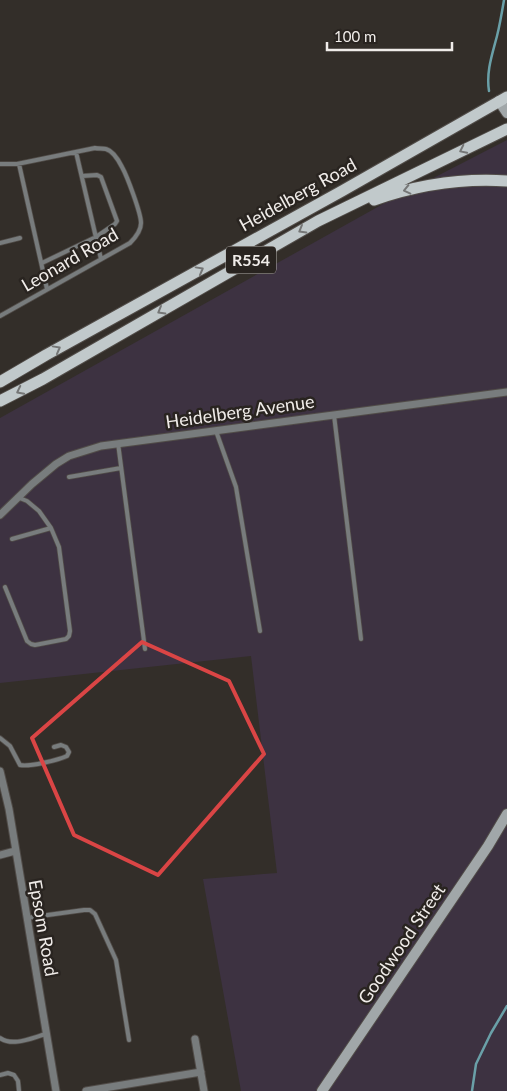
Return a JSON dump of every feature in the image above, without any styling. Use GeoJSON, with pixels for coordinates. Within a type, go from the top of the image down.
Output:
{"type":"FeatureCollection","features":[{"type":"Feature","properties":{"kind":"main road","name":"Heidelberg Road"},"geometry":{"type":"LineString","coordinates":[[0,382],[503,99]]}},
{"type":"Feature","properties":{"kind":"main road","name":"Heidelberg Road"},"geometry":{"type":"LineString","coordinates":[[0,401],[44,380],[318,220],[507,129]]}},
{"type":"Feature","properties":{"kind":"main road"},"geometry":{"type":"LineString","coordinates":[[318,220],[390,194],[427,186],[464,180],[505,183]]}},
{"type":"Feature","properties":{"kind":"street"},"geometry":{"type":"LineString","coordinates":[[503,99],[507,113]]}},
{"type":"Feature","properties":{"kind":"street","name":"Heidelberg Avenue"},"geometry":{"type":"LineString","coordinates":[[0,515],[17,497],[56,464],[69,456],[101,446],[507,392]]}},
{"type":"Feature","properties":{"kind":"street","name":"Epsom Road"},"geometry":{"type":"LineString","coordinates":[[0,771],[9,809],[56,1091]]}},
{"type":"Feature","properties":{"kind":"street","name":"Goodwood Street"},"geometry":{"type":"LineString","coordinates":[[322,1091],[488,846],[507,814]]}},
{"type":"Feature","properties":{"kind":"street"},"geometry":{"type":"LineString","coordinates":[[0,855],[15,851]]}},
{"type":"Feature","properties":{"kind":"street"},"geometry":{"type":"LineString","coordinates":[[195,1039],[204,1091]]}},
{"type":"Feature","properties":{"kind":"street"},"geometry":{"type":"LineString","coordinates":[[86,1091],[201,1072]]}},
{"type":"Feature","properties":{"kind":"lane","name":"Leonard Road"},"geometry":{"type":"LineString","coordinates":[[0,316],[130,243],[139,230],[141,222],[139,212],[122,166],[117,158],[107,149],[94,148],[76,152]]}},
{"type":"Feature","properties":{"kind":"lane"},"geometry":{"type":"LineString","coordinates":[[0,164],[19,164],[76,152],[101,259]]}},
{"type":"Feature","properties":{"kind":"lane"},"geometry":{"type":"LineString","coordinates":[[19,164],[47,289]]}},
{"type":"Feature","properties":{"kind":"lane"},"geometry":{"type":"LineString","coordinates":[[42,263],[96,237],[117,221],[101,177],[97,175],[82,176]]}},
{"type":"Feature","properties":{"kind":"lane"},"geometry":{"type":"LineString","coordinates":[[0,243],[20,238]]}},
{"type":"Feature","properties":{"kind":"lane"},"geometry":{"type":"LineString","coordinates":[[334,415],[361,639]]}},
{"type":"Feature","properties":{"kind":"lane"},"geometry":{"type":"LineString","coordinates":[[216,431],[236,487],[260,631]]}},
{"type":"Feature","properties":{"kind":"lane"},"geometry":{"type":"LineString","coordinates":[[118,444],[145,649]]}},
{"type":"Feature","properties":{"kind":"lane"},"geometry":{"type":"LineString","coordinates":[[69,477],[121,468]]}},
{"type":"Feature","properties":{"kind":"lane"},"geometry":{"type":"LineString","coordinates":[[5,588],[31,644],[66,639],[69,636],[70,631],[59,547],[51,528],[39,511],[17,497]]}},
{"type":"Feature","properties":{"kind":"lane"},"geometry":{"type":"LineString","coordinates":[[12,539],[51,528]]}},
{"type":"Feature","properties":{"kind":"lane"},"geometry":{"type":"LineString","coordinates":[[0,738],[10,746],[20,765],[26,766],[58,760],[68,756],[66,747],[61,744],[54,747]]}},
{"type":"Feature","properties":{"kind":"lane"},"geometry":{"type":"LineString","coordinates":[[26,918],[84,910],[90,910],[95,914],[116,960],[129,1040]]}},
{"type":"Feature","properties":{"kind":"lane"},"geometry":{"type":"LineString","coordinates":[[0,1038],[7,1042],[13,1042],[46,1034]]}},
{"type":"Feature","properties":{"kind":"lane"},"geometry":{"type":"LineString","coordinates":[[0,1075],[8,1073],[14,1075],[18,1081],[19,1091]]}},
{"type":"Feature","properties":{"kind":"highlighted area"},"geometry":{"type":"Polygon","coordinates":[[[142,642],[229,681],[264,754],[158,875],[74,835],[32,738],[142,642]]]}},
{"type":"Feature","properties":{"kind":"shaded area"},"geometry":{"type":"Polygon","coordinates":[[[507,140],[507,1091],[241,1091],[203,879],[277,873],[251,656],[0,683],[0,418],[383,204],[507,140]]]}},
{"type":"Feature","properties":{"kind":"waterway"},"geometry":{"type":"LineString","coordinates":[[489,91],[488,77],[490,64],[504,0]]}},
{"type":"Feature","properties":{"kind":"waterway"},"geometry":{"type":"LineString","coordinates":[[472,1091],[476,1064],[507,1006]]}}]}
